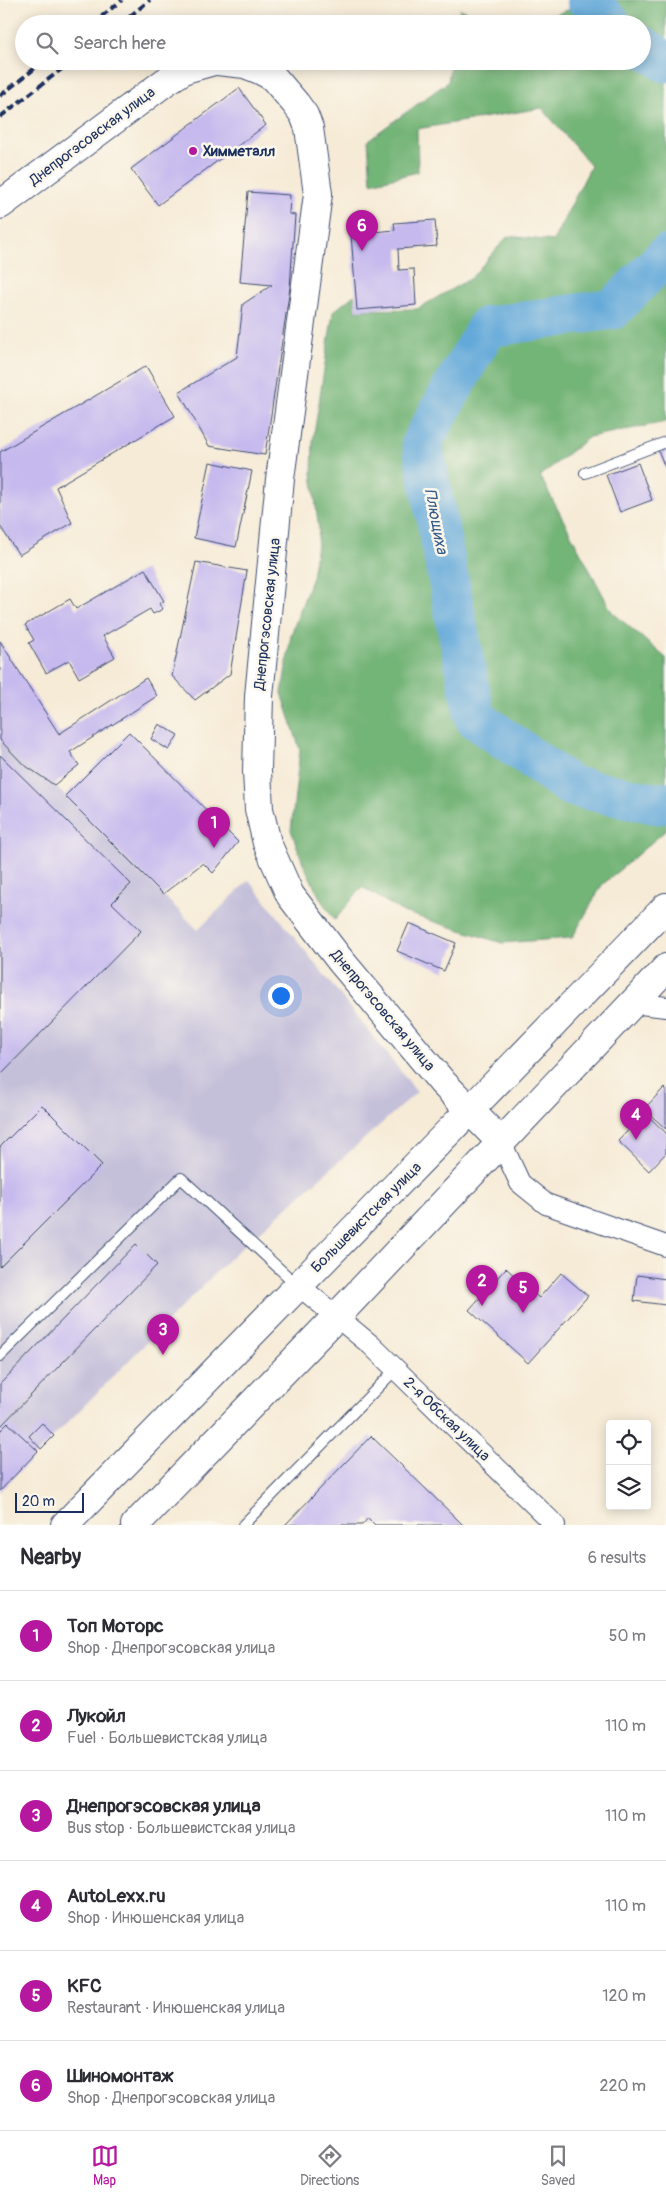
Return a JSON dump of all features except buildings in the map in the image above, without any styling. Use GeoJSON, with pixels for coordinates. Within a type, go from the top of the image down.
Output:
{"type":"FeatureCollection","features":[{"type":"Feature","properties":{"kind":"main road","name":"Днепрогэсовская улица"},"geometry":{"type":"LineString","coordinates":[[0,205],[183,70]]}},
{"type":"Feature","properties":{"kind":"main road","name":"Днепрогэсовская улица"},"geometry":{"type":"LineString","coordinates":[[260,70],[273,77],[304,115],[309,128],[318,194],[280,479],[259,696],[257,771],[259,810],[267,843],[290,895],[340,960],[443,1083],[501,1142]]}},
{"type":"Feature","properties":{"kind":"main road","name":"Большевистская улица"},"geometry":{"type":"LineString","coordinates":[[65,1525],[298,1285],[472,1111],[666,908]]}},
{"type":"Feature","properties":{"kind":"main road"},"geometry":{"type":"LineString","coordinates":[[135,1525],[337,1316],[666,968]]}},
{"type":"Feature","properties":{"kind":"street"},"geometry":{"type":"LineString","coordinates":[[632,1002],[666,1007]]}},
{"type":"Feature","properties":{"kind":"street"},"geometry":{"type":"LineString","coordinates":[[501,1142],[520,1183],[546,1204],[666,1246]]}},
{"type":"Feature","properties":{"kind":"street","name":"2-я Обская улица"},"geometry":{"type":"LineString","coordinates":[[298,1285],[337,1316],[396,1369],[555,1525]]}},
{"type":"Feature","properties":{"kind":"lane"},"geometry":{"type":"LineString","coordinates":[[585,472],[666,442]]}},
{"type":"Feature","properties":{"kind":"lane"},"geometry":{"type":"LineString","coordinates":[[0,1356],[182,1178],[298,1285]]}},
{"type":"Feature","properties":{"kind":"lane"},"geometry":{"type":"LineString","coordinates":[[243,1525],[396,1369]]}},
{"type":"Feature","properties":{"kind":"shaded area"},"geometry":{"type":"Polygon","coordinates":[[[0,740],[23,764],[54,785],[198,930],[249,880],[417,1092],[231,1257],[0,1491],[0,740]]]}},
{"type":"Feature","properties":{"kind":"green space"},"geometry":{"type":"Polygon","coordinates":[[[610,0],[666,0],[666,422],[589,437],[540,476],[612,612],[666,658],[666,830],[602,885],[572,938],[502,943],[403,912],[362,887],[335,920],[321,900],[303,863],[291,830],[300,750],[282,693],[291,635],[312,577],[319,531],[312,473],[313,441],[333,312],[354,295],[356,310],[417,309],[471,278],[508,236],[553,241],[591,166],[542,108],[417,129],[418,172],[371,183],[368,140],[448,82],[450,70],[651,70],[651,15],[554,15],[579,8],[604,6],[610,0]]]}},
{"type":"Feature","properties":{"kind":"green space"},"geometry":{"type":"Polygon","coordinates":[[[460,9],[477,15],[459,15],[460,9]]]}},
{"type":"Feature","properties":{"kind":"waterway","name":"Плющиха"},"geometry":{"type":"LineString","coordinates":[[587,0],[602,15]]}},
{"type":"Feature","properties":{"kind":"waterway","name":"Плющиха"},"geometry":{"type":"LineString","coordinates":[[651,52],[666,62]]}},
{"type":"Feature","properties":{"kind":"waterway","name":"Плющиха"},"geometry":{"type":"LineString","coordinates":[[666,255],[613,309],[487,327],[422,442],[475,718],[571,786],[658,804],[666,802]]}},
{"type":"Feature","properties":{"kind":"railway"},"geometry":{"type":"LineString","coordinates":[[103,15],[122,0]]}},
{"type":"Feature","properties":{"kind":"railway"},"geometry":{"type":"LineString","coordinates":[[131,15],[150,0]]}},
{"type":"Feature","properties":{"kind":"railway"},"geometry":{"type":"LineString","coordinates":[[0,96],[33,70]]}},
{"type":"Feature","properties":{"kind":"railway"},"geometry":{"type":"LineString","coordinates":[[0,117],[60,70]]}},
{"type":"Feature","properties":{"kind":"place","name":"Химметалл"},"geometry":{"type":"Point","coordinates":[193,151]}},
{"type":"Feature","properties":{"kind":"place","name":"Шиномонтаж"},"geometry":{"type":"Point","coordinates":[362,251]}},
{"type":"Feature","properties":{"kind":"place","name":"Топ Моторс"},"geometry":{"type":"Point","coordinates":[214,848]}},
{"type":"Feature","properties":{"kind":"place","name":"AutoLexx.ru"},"geometry":{"type":"Point","coordinates":[636,1140]}},
{"type":"Feature","properties":{"kind":"place","name":"Лукойл"},"geometry":{"type":"Point","coordinates":[482,1306]}},
{"type":"Feature","properties":{"kind":"place","name":"KFC"},"geometry":{"type":"Point","coordinates":[523,1313]}},
{"type":"Feature","properties":{"kind":"place","name":"Днепрогэсовская улица"},"geometry":{"type":"Point","coordinates":[163,1355]}}]}
